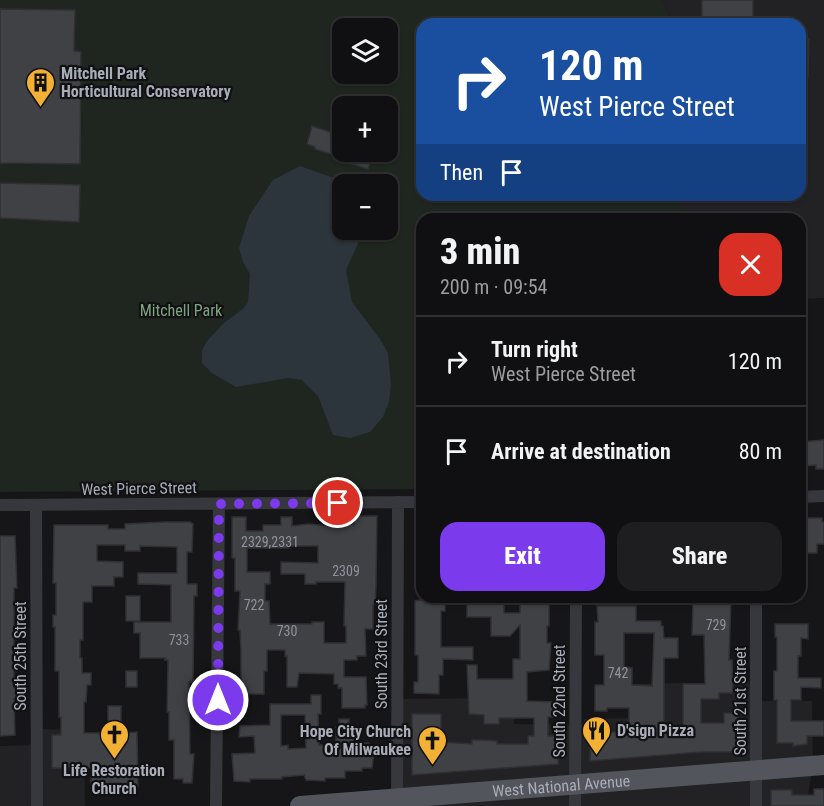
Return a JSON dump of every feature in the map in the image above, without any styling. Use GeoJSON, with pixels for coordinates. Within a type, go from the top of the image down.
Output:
{"type":"FeatureCollection","features":[{"type":"Feature","properties":{"kind":"main road","name":"West National Avenue"},"geometry":{"type":"LineString","coordinates":[[300,806],[397,802],[575,784],[824,765]]}},
{"type":"Feature","properties":{"kind":"street"},"geometry":{"type":"LineString","coordinates":[[806,496],[824,496]]}},
{"type":"Feature","properties":{"kind":"street","name":"South 23rd Street"},"geometry":{"type":"LineString","coordinates":[[397,802],[398,502]]}},
{"type":"Feature","properties":{"kind":"street","name":"West Pierce Street"},"geometry":{"type":"LineString","coordinates":[[0,505],[416,502]]}},
{"type":"Feature","properties":{"kind":"street"},"geometry":{"type":"LineString","coordinates":[[216,806],[219,504]]}},
{"type":"Feature","properties":{"kind":"street","name":"South 25th Street"},"geometry":{"type":"LineString","coordinates":[[36,505],[36,806]]}},
{"type":"Feature","properties":{"kind":"street","name":"South 22nd Street"},"geometry":{"type":"LineString","coordinates":[[575,806],[576,603]]}},
{"type":"Feature","properties":{"kind":"street","name":"South 21st Street"},"geometry":{"type":"LineString","coordinates":[[756,603],[756,806]]}},
{"type":"Feature","properties":{"kind":"shaded area"},"geometry":{"type":"Polygon","coordinates":[[[662,0],[824,0],[824,298],[806,299],[806,213],[679,213],[679,201],[806,201],[806,18],[670,18],[662,0]]]}},
{"type":"Feature","properties":{"kind":"shaded area"},"geometry":{"type":"Polygon","coordinates":[[[300,166],[332,177],[332,240],[360,240],[346,270],[352,302],[388,353],[391,385],[389,402],[383,417],[370,432],[350,438],[333,435],[318,396],[302,380],[288,378],[236,387],[212,373],[202,363],[202,350],[207,341],[248,302],[250,274],[239,248],[249,216],[273,180],[300,166]]]}},
{"type":"Feature","properties":{"kind":"shaded area"},"geometry":{"type":"Polygon","coordinates":[[[757,682],[757,701],[812,701],[813,766],[806,806],[403,806],[398,699],[514,698],[514,724],[584,725],[584,719],[628,718],[629,684],[757,682]]]}},
{"type":"Feature","properties":{"kind":"shaded area"},"geometry":{"type":"Polygon","coordinates":[[[37,729],[84,730],[85,806],[0,806],[0,746],[37,745],[37,729]]]}},
{"type":"Feature","properties":{"kind":"green space","name":"Mitchell Park"},"geometry":{"type":"Polygon","coordinates":[[[0,0],[662,0],[670,18],[416,18],[416,201],[679,201],[679,213],[416,213],[416,489],[0,492],[0,0]]]}},
{"type":"Feature","properties":{"kind":"building"},"geometry":{"type":"Polygon","coordinates":[[[702,0],[753,0],[753,18],[702,18],[702,0]]]}},
{"type":"Feature","properties":{"kind":"building","name":"Mitchell Park Horticultural Conservatory"},"geometry":{"type":"Polygon","coordinates":[[[0,9],[75,10],[74,51],[81,52],[80,164],[0,163],[0,9]]]}},
{"type":"Feature","properties":{"kind":"building"},"geometry":{"type":"Polygon","coordinates":[[[806,39],[809,39],[808,77],[806,77],[806,39]]]}},
{"type":"Feature","properties":{"kind":"building"},"geometry":{"type":"Polygon","coordinates":[[[312,126],[332,133],[332,154],[307,144],[312,126]]]}},
{"type":"Feature","properties":{"kind":"building"},"geometry":{"type":"Polygon","coordinates":[[[345,162],[370,162],[368,169],[345,162]]]}},
{"type":"Feature","properties":{"kind":"building"},"geometry":{"type":"Polygon","coordinates":[[[0,183],[80,185],[79,222],[0,218],[0,183]]]}},
{"type":"Feature","properties":{"kind":"building"},"geometry":{"type":"Polygon","coordinates":[[[824,440],[824,469],[816,469],[816,465],[806,466],[806,442],[824,440]]]}},
{"type":"Feature","properties":{"kind":"building"},"geometry":{"type":"Polygon","coordinates":[[[354,516],[377,516],[373,629],[365,629],[366,656],[357,656],[357,660],[344,660],[344,677],[366,677],[367,705],[365,708],[342,708],[342,688],[334,684],[334,674],[299,673],[297,687],[287,687],[285,650],[267,650],[264,694],[241,694],[241,650],[240,630],[238,630],[240,591],[235,591],[232,517],[246,517],[246,531],[263,531],[263,525],[281,525],[281,517],[292,517],[292,526],[354,524],[354,516]],[[318,546],[247,548],[247,572],[270,572],[270,584],[265,584],[265,601],[269,601],[270,624],[324,622],[324,643],[346,643],[345,582],[305,584],[305,574],[281,574],[281,562],[318,563],[318,546]]]}},
{"type":"Feature","properties":{"kind":"building"},"geometry":{"type":"Polygon","coordinates":[[[806,518],[822,518],[824,522],[824,544],[817,544],[817,553],[806,553],[806,518]]]}},
{"type":"Feature","properties":{"kind":"building"},"geometry":{"type":"Polygon","coordinates":[[[165,522],[193,524],[192,552],[187,552],[187,584],[197,584],[197,596],[194,596],[193,682],[189,682],[190,754],[194,754],[192,783],[183,783],[183,779],[174,779],[174,740],[169,740],[169,712],[167,712],[168,660],[140,658],[140,633],[134,633],[134,622],[171,622],[171,585],[138,584],[138,573],[177,573],[177,547],[140,546],[140,551],[125,551],[125,545],[97,545],[97,561],[123,562],[123,577],[114,577],[114,586],[92,586],[92,602],[83,602],[83,640],[80,640],[80,658],[82,658],[82,673],[91,673],[91,685],[87,685],[86,702],[84,702],[84,733],[108,733],[108,706],[121,706],[121,733],[137,732],[138,787],[91,788],[91,768],[52,768],[52,735],[61,735],[59,671],[55,671],[55,627],[53,627],[53,615],[56,615],[56,583],[53,583],[54,525],[108,525],[108,529],[125,529],[125,524],[165,522]]]}},
{"type":"Feature","properties":{"kind":"building"},"geometry":{"type":"Polygon","coordinates":[[[0,536],[15,536],[17,588],[14,588],[14,687],[17,687],[17,699],[14,699],[15,735],[0,736],[0,536]]]}},
{"type":"Feature","properties":{"kind":"building"},"geometry":{"type":"Polygon","coordinates":[[[126,596],[140,596],[140,621],[126,621],[126,596]]]}},
{"type":"Feature","properties":{"kind":"building"},"geometry":{"type":"Polygon","coordinates":[[[415,601],[416,603],[445,603],[445,611],[441,611],[441,647],[473,647],[473,660],[443,659],[443,675],[439,675],[439,694],[414,693],[414,682],[418,682],[418,655],[415,655],[415,601]]]}},
{"type":"Feature","properties":{"kind":"building"},"geometry":{"type":"Polygon","coordinates":[[[467,603],[504,603],[504,613],[520,613],[520,603],[549,603],[547,643],[551,643],[549,670],[527,672],[527,701],[554,702],[554,717],[548,717],[548,736],[558,736],[558,764],[412,775],[412,714],[441,714],[441,742],[472,744],[472,740],[483,740],[497,741],[497,744],[528,744],[528,736],[534,736],[534,718],[499,718],[499,724],[484,724],[484,715],[469,714],[467,665],[477,665],[477,679],[513,679],[513,659],[520,659],[520,625],[510,636],[491,636],[491,617],[467,617],[467,603]]]}},
{"type":"Feature","properties":{"kind":"building"},"geometry":{"type":"Polygon","coordinates":[[[731,603],[729,660],[732,660],[733,693],[719,693],[719,699],[701,699],[701,723],[724,723],[724,713],[738,713],[738,752],[701,752],[590,761],[591,732],[618,732],[618,727],[629,727],[629,708],[607,708],[607,711],[595,711],[595,685],[604,685],[604,655],[595,655],[597,606],[636,606],[636,621],[661,621],[664,638],[678,638],[678,658],[664,658],[664,728],[683,726],[683,684],[705,684],[704,635],[692,635],[693,604],[731,603]],[[624,633],[624,667],[632,668],[632,685],[652,686],[654,633],[624,633]]]}},
{"type":"Feature","properties":{"kind":"building"},"geometry":{"type":"Polygon","coordinates":[[[775,624],[808,624],[808,639],[801,638],[798,678],[821,678],[821,688],[801,687],[801,700],[791,700],[791,721],[824,721],[824,736],[807,736],[807,744],[793,746],[793,743],[777,743],[777,700],[774,700],[774,671],[777,671],[775,624]]]}},
{"type":"Feature","properties":{"kind":"building"},"geometry":{"type":"Polygon","coordinates":[[[126,671],[137,671],[137,687],[126,687],[126,671]]]}},
{"type":"Feature","properties":{"kind":"building"},"geometry":{"type":"Polygon","coordinates":[[[311,695],[321,695],[321,714],[318,714],[319,745],[336,745],[336,727],[339,727],[339,719],[349,719],[349,726],[354,726],[354,743],[369,743],[369,752],[374,752],[372,768],[362,768],[362,771],[345,771],[345,778],[325,778],[325,781],[306,780],[304,775],[282,777],[282,779],[250,779],[250,782],[234,781],[232,754],[255,753],[254,736],[239,737],[240,726],[270,725],[270,704],[311,704],[311,695]],[[281,715],[281,746],[288,745],[288,749],[306,748],[305,715],[281,715]]]}},
{"type":"Feature","properties":{"kind":"building"},"geometry":{"type":"Polygon","coordinates":[[[814,789],[824,789],[824,806],[771,806],[771,790],[792,790],[792,795],[814,795],[814,789]]]}},
{"type":"Feature","properties":{"kind":"place","name":"Mitchell Park Horticultural Conservatory"},"geometry":{"type":"Point","coordinates":[40,108]}},
{"type":"Feature","properties":{"kind":"place","name":"D'sign Pizza"},"geometry":{"type":"Point","coordinates":[596,756]}},
{"type":"Feature","properties":{"kind":"place","name":"Life Restoration Church"},"geometry":{"type":"Point","coordinates":[114,760]}},
{"type":"Feature","properties":{"kind":"place","name":"Hope City Church Of Milwaukee"},"geometry":{"type":"Point","coordinates":[432,766]}},
{"type":"Feature","properties":{"kind":"route"},"geometry":{"type":"LineString","coordinates":[[218,700],[219,504],[338,503]]}}]}
